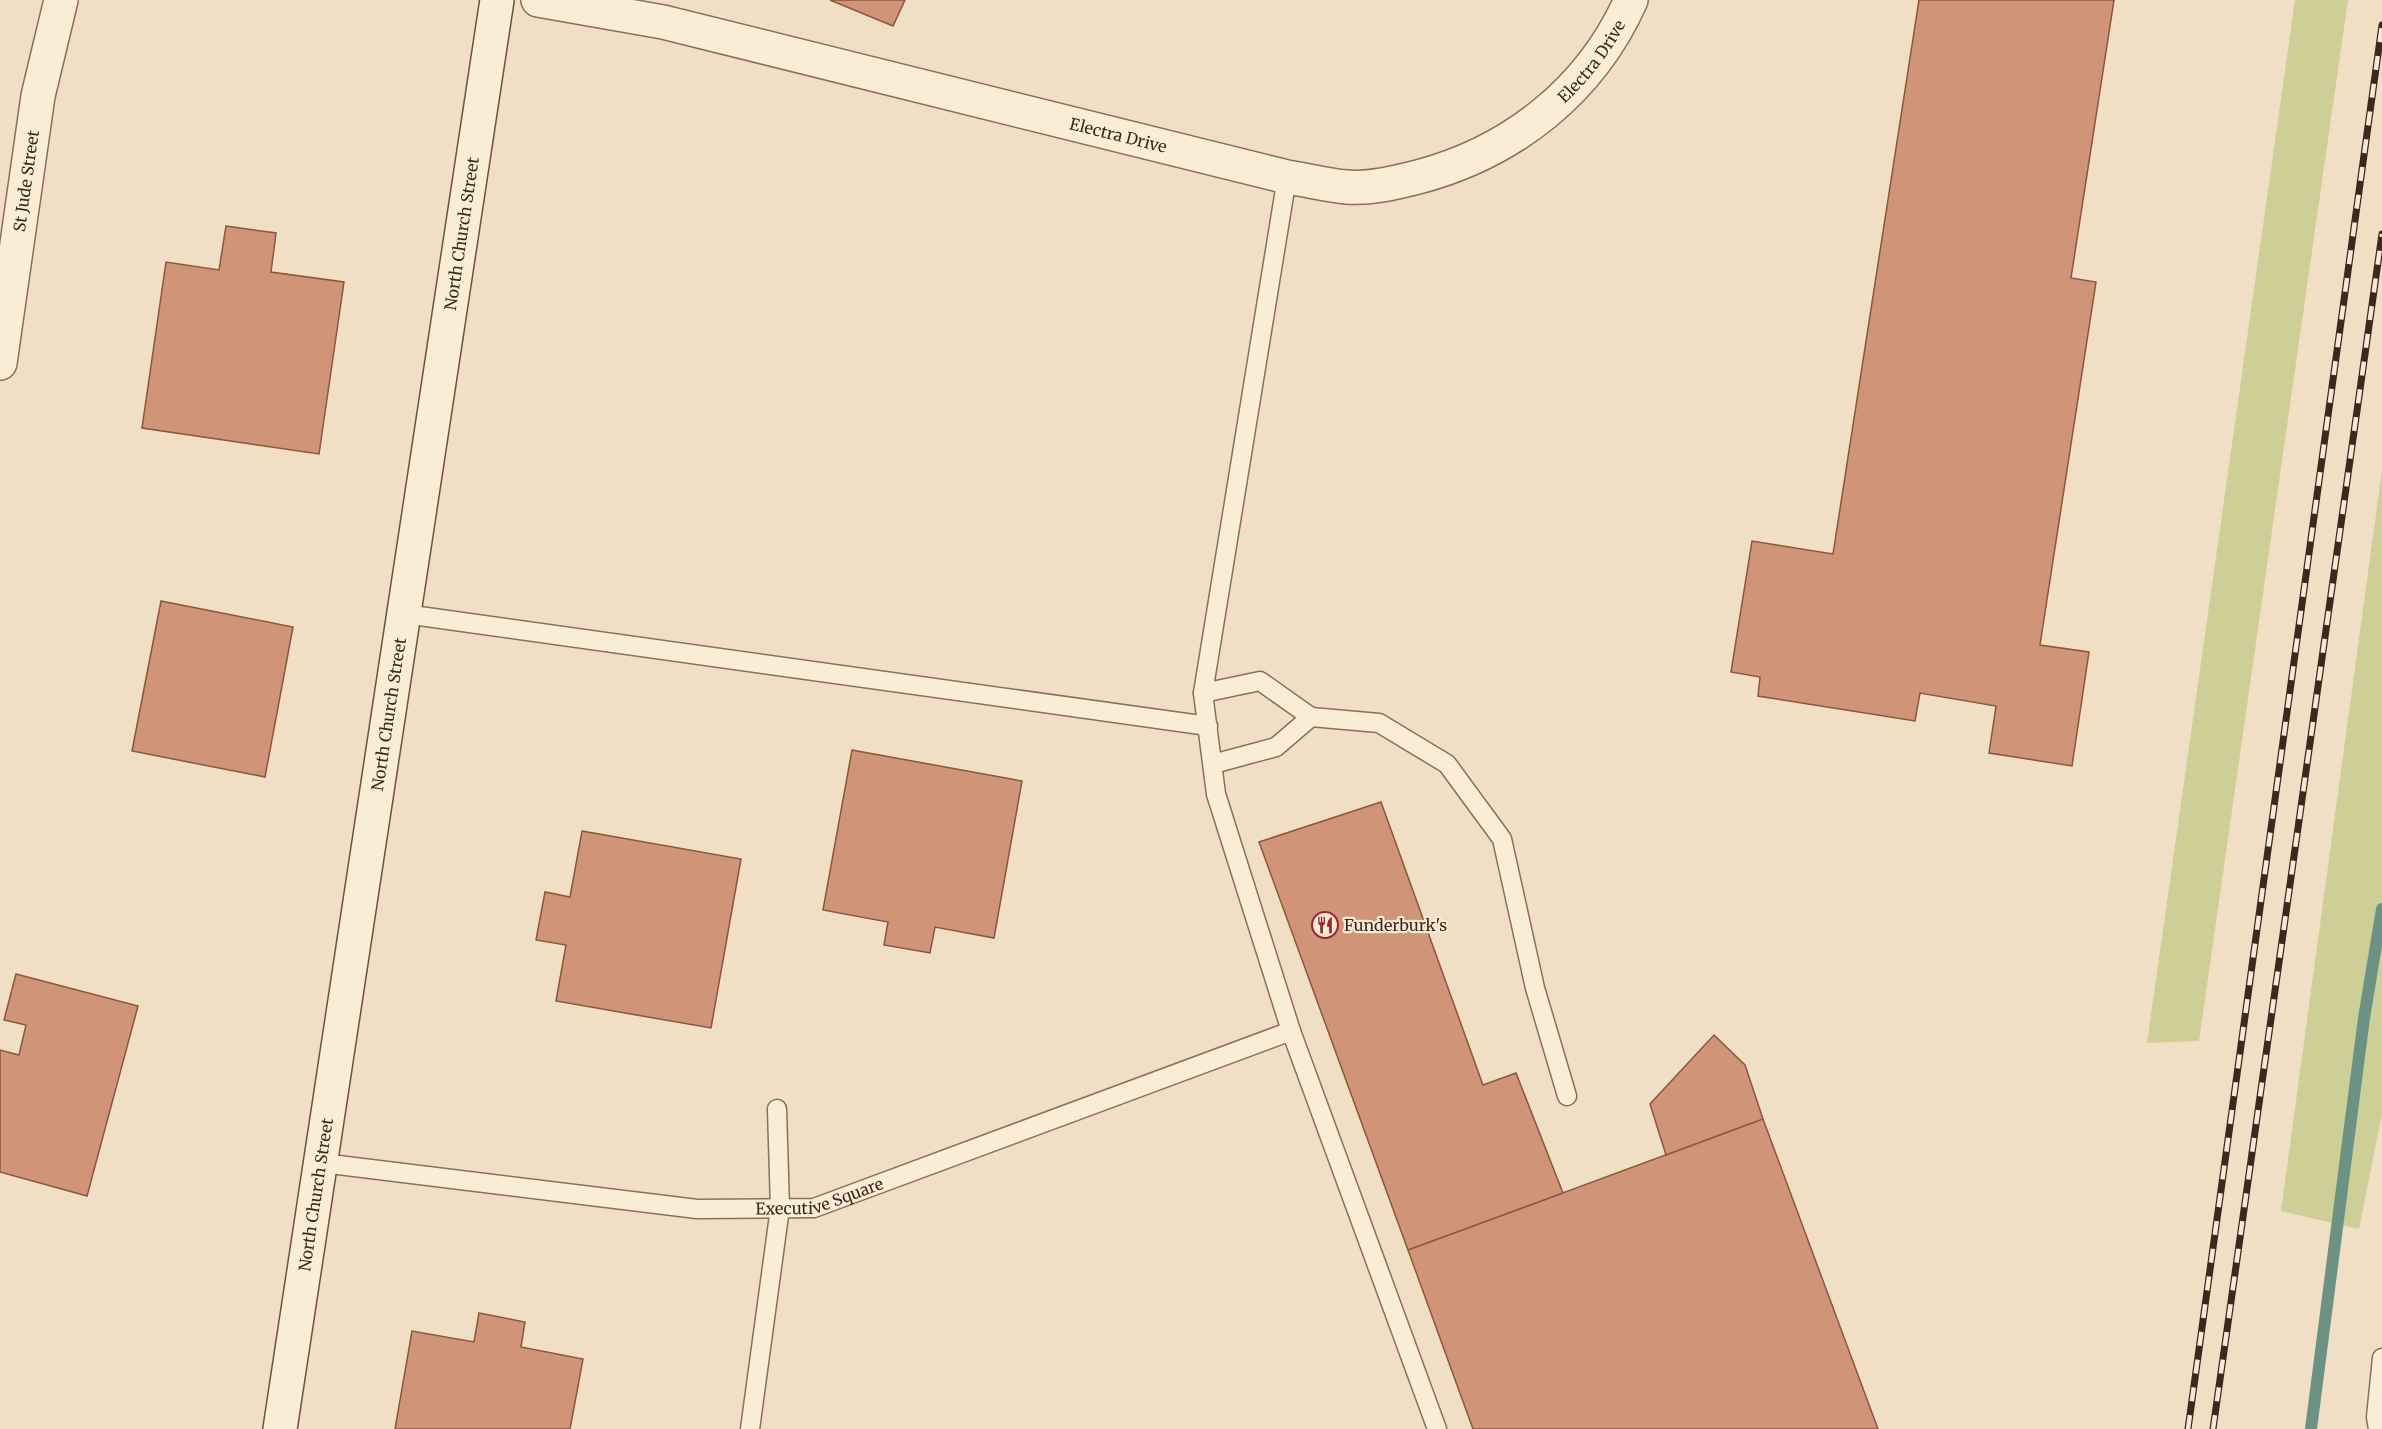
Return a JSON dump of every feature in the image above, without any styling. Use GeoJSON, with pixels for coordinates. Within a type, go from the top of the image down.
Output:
{"type":"FeatureCollection","features":[{"type":"Feature","properties":{"kind":"street","name":"St Jude Street"},"geometry":{"type":"LineString","coordinates":[[0,363],[38,96],[61,0]]}},
{"type":"Feature","properties":{"kind":"street","name":"North Church Street"},"geometry":{"type":"LineString","coordinates":[[280,1429],[497,0]]}},
{"type":"Feature","properties":{"kind":"street","name":"Electra Drive"},"geometry":{"type":"LineString","coordinates":[[538,0],[663,22],[1287,177],[1347,187],[1385,185],[1463,164],[1545,116],[1575,87],[1607,47],[1631,0]]}},
{"type":"Feature","properties":{"kind":"lane"},"geometry":{"type":"LineString","coordinates":[[1287,177],[1203,693],[1216,794],[1291,1030],[1437,1429]]}},
{"type":"Feature","properties":{"kind":"lane"},"geometry":{"type":"LineString","coordinates":[[405,614],[1208,726]]}},
{"type":"Feature","properties":{"kind":"lane"},"geometry":{"type":"LineString","coordinates":[[1203,693],[1260,681],[1311,717],[1379,723],[1448,764],[1502,839],[1535,988],[1567,1096]]}},
{"type":"Feature","properties":{"kind":"lane"},"geometry":{"type":"LineString","coordinates":[[1213,764],[1276,747],[1311,717]]}},
{"type":"Feature","properties":{"kind":"lane","name":"Executive Square"},"geometry":{"type":"LineString","coordinates":[[322,1163],[697,1209],[814,1208],[1291,1030]]}},
{"type":"Feature","properties":{"kind":"lane"},"geometry":{"type":"LineString","coordinates":[[750,1429],[780,1208],[777,1109]]}},
{"type":"Feature","properties":{"kind":"lane"},"geometry":{"type":"LineString","coordinates":[[2378,1429],[2376,1418],[2382,1358]]}},
{"type":"Feature","properties":{"kind":"green space"},"geometry":{"type":"Polygon","coordinates":[[[2295,0],[2348,0],[2199,1041],[2147,1043],[2295,0]]]}},
{"type":"Feature","properties":{"kind":"green space"},"geometry":{"type":"Polygon","coordinates":[[[2382,470],[2382,1114],[2359,1229],[2281,1211],[2382,470]]]}},
{"type":"Feature","properties":{"kind":"building"},"geometry":{"type":"Polygon","coordinates":[[[830,0],[905,0],[893,26],[830,0]]]}},
{"type":"Feature","properties":{"kind":"building"},"geometry":{"type":"Polygon","coordinates":[[[1919,0],[2114,0],[2071,278],[2096,282],[2040,645],[2089,652],[2072,766],[1989,753],[1996,706],[1920,693],[1915,721],[1758,696],[1760,677],[1731,672],[1752,541],[1833,554],[1919,0]]]}},
{"type":"Feature","properties":{"kind":"building"},"geometry":{"type":"Polygon","coordinates":[[[226,226],[276,233],[271,272],[344,282],[319,454],[142,428],[166,262],[219,270],[226,226]]]}},
{"type":"Feature","properties":{"kind":"building"},"geometry":{"type":"Polygon","coordinates":[[[161,601],[293,627],[265,777],[132,751],[161,601]]]}},
{"type":"Feature","properties":{"kind":"building"},"geometry":{"type":"Polygon","coordinates":[[[852,750],[1022,781],[994,938],[935,927],[930,953],[884,945],[888,922],[823,910],[852,750]]]}},
{"type":"Feature","properties":{"kind":"building"},"geometry":{"type":"Polygon","coordinates":[[[1381,802],[1483,1085],[1516,1073],[1563,1193],[1408,1250],[1259,842],[1381,802]]]}},
{"type":"Feature","properties":{"kind":"building"},"geometry":{"type":"Polygon","coordinates":[[[582,831],[741,859],[711,1028],[556,1001],[566,945],[536,940],[545,892],[570,897],[582,831]]]}},
{"type":"Feature","properties":{"kind":"building"},"geometry":{"type":"Polygon","coordinates":[[[16,974],[138,1006],[87,1196],[0,1172],[0,1050],[19,1055],[26,1025],[4,1020],[16,974]]]}},
{"type":"Feature","properties":{"kind":"building"},"geometry":{"type":"Polygon","coordinates":[[[1714,1035],[1745,1065],[1763,1119],[1666,1155],[1650,1104],[1714,1035]]]}},
{"type":"Feature","properties":{"kind":"building"},"geometry":{"type":"Polygon","coordinates":[[[1763,1119],[1878,1429],[1473,1429],[1408,1250],[1763,1119]]]}},
{"type":"Feature","properties":{"kind":"building"},"geometry":{"type":"Polygon","coordinates":[[[479,1313],[525,1322],[521,1347],[583,1359],[570,1429],[395,1429],[412,1331],[474,1342],[479,1313]]]}},
{"type":"Feature","properties":{"kind":"waterway"},"geometry":{"type":"LineString","coordinates":[[2311,1429],[2364,1018],[2382,909]]}},
{"type":"Feature","properties":{"kind":"railway"},"geometry":{"type":"LineString","coordinates":[[2188,1429],[2382,25]]}},
{"type":"Feature","properties":{"kind":"railway"},"geometry":{"type":"LineString","coordinates":[[2213,1429],[2382,234]]}},
{"type":"Feature","properties":{"kind":"place","name":"Funderburk's"},"geometry":{"type":"Point","coordinates":[1325,925]}}]}
